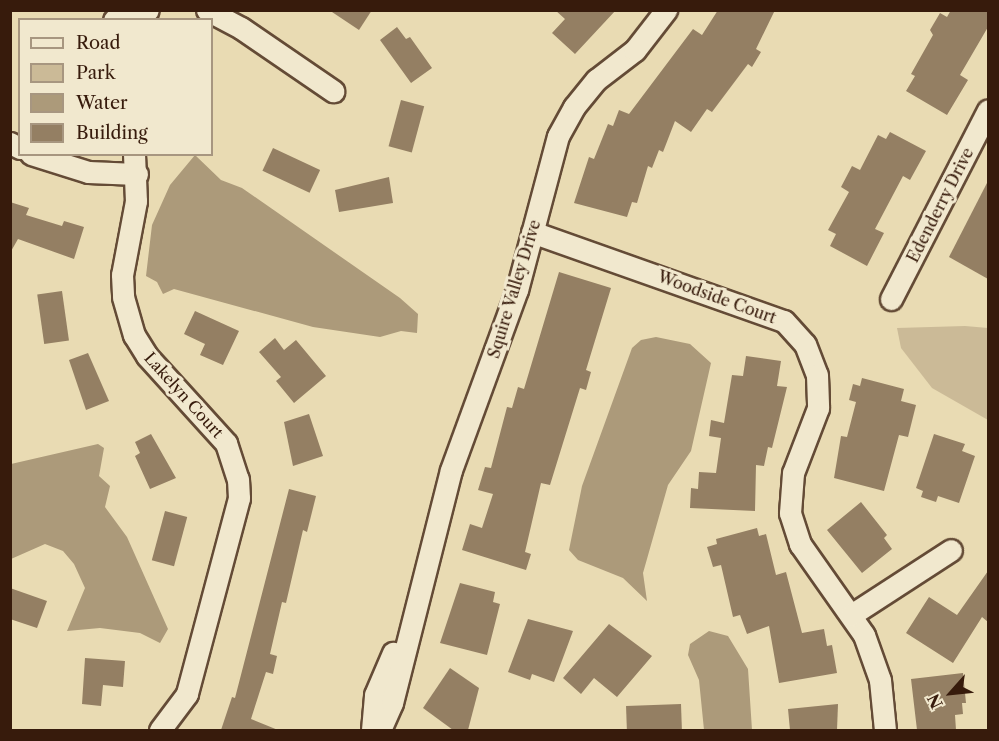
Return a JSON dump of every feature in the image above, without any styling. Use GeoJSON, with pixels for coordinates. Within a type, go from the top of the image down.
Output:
{"type":"FeatureCollection","features":[{"type":"Feature","properties":{"kind":"street"},"geometry":{"type":"LineString","coordinates":[[121,18],[148,10]]}},
{"type":"Feature","properties":{"kind":"street"},"geometry":{"type":"LineString","coordinates":[[207,10],[242,28],[333,91]]}},
{"type":"Feature","properties":{"kind":"street","name":"Squire Valley Drive"},"geometry":{"type":"LineString","coordinates":[[380,730],[392,704],[416,600],[451,470],[517,290],[558,136],[574,108],[596,80],[635,50],[666,10]]}},
{"type":"Feature","properties":{"kind":"street","name":"Edenderry Drive"},"geometry":{"type":"LineString","coordinates":[[891,300],[988,110]]}},
{"type":"Feature","properties":{"kind":"street"},"geometry":{"type":"LineString","coordinates":[[37,156],[88,172],[135,164]]}},
{"type":"Feature","properties":{"kind":"street","name":"Lakelyn Court"},"geometry":{"type":"LineString","coordinates":[[135,164],[136,201],[122,275],[123,297],[134,335],[147,356],[226,443],[238,478],[239,498],[187,694],[160,730]]}},
{"type":"Feature","properties":{"kind":"street","name":"Woodside Court"},"geometry":{"type":"LineString","coordinates":[[532,232],[784,321],[813,359],[818,408],[793,473],[790,513],[800,544],[864,635],[877,672],[885,730]]}},
{"type":"Feature","properties":{"kind":"street"},"geometry":{"type":"LineString","coordinates":[[851,615],[951,550]]}},
{"type":"Feature","properties":{"kind":"street","name":"Squire Valley Drive"},"geometry":{"type":"LineString","coordinates":[[372,730],[375,695],[416,600]]}},
{"type":"Feature","properties":{"kind":"green space"},"geometry":{"type":"Polygon","coordinates":[[[965,326],[988,328],[988,420],[932,388],[901,348],[897,328],[965,326]]]}},
{"type":"Feature","properties":{"kind":"water"},"geometry":{"type":"Polygon","coordinates":[[[196,156],[221,180],[242,188],[400,298],[418,314],[417,333],[401,331],[380,337],[313,327],[174,289],[163,294],[157,282],[146,276],[152,225],[170,185],[196,156]]]}},
{"type":"Feature","properties":{"kind":"water"},"geometry":{"type":"Polygon","coordinates":[[[656,337],[690,344],[711,363],[691,451],[668,485],[643,573],[647,601],[623,578],[578,560],[569,550],[582,486],[632,348],[641,340],[656,337]]]}},
{"type":"Feature","properties":{"kind":"water"},"geometry":{"type":"Polygon","coordinates":[[[98,444],[104,448],[99,476],[110,486],[105,507],[127,537],[168,629],[160,643],[140,633],[100,628],[67,631],[85,588],[74,564],[63,551],[45,544],[11,559],[11,464],[98,444]]]}},
{"type":"Feature","properties":{"kind":"water"},"geometry":{"type":"Polygon","coordinates":[[[709,631],[728,636],[748,669],[752,730],[704,730],[699,680],[688,655],[690,644],[709,631]]]}},
{"type":"Feature","properties":{"kind":"building"},"geometry":{"type":"Polygon","coordinates":[[[329,10],[372,10],[359,30],[329,10]]]}},
{"type":"Feature","properties":{"kind":"building"},"geometry":{"type":"Polygon","coordinates":[[[555,10],[616,10],[575,54],[552,33],[565,19],[555,10]]]}},
{"type":"Feature","properties":{"kind":"building"},"geometry":{"type":"Polygon","coordinates":[[[718,10],[775,10],[756,49],[761,52],[752,67],[748,64],[712,112],[707,109],[691,132],[675,121],[663,152],[659,150],[652,168],[648,166],[637,203],[632,202],[627,217],[574,203],[589,157],[594,159],[608,124],[613,126],[619,110],[629,114],[693,29],[702,35],[718,10]]]}},
{"type":"Feature","properties":{"kind":"building"},"geometry":{"type":"Polygon","coordinates":[[[951,10],[988,10],[988,27],[960,75],[968,80],[947,115],[906,91],[915,76],[911,74],[933,35],[930,30],[940,13],[947,17],[951,10]]]}},
{"type":"Feature","properties":{"kind":"building"},"geometry":{"type":"Polygon","coordinates":[[[397,27],[406,39],[410,37],[432,68],[411,83],[380,40],[397,27]]]}},
{"type":"Feature","properties":{"kind":"building"},"geometry":{"type":"Polygon","coordinates":[[[401,100],[424,106],[412,153],[389,146],[401,100]]]}},
{"type":"Feature","properties":{"kind":"building"},"geometry":{"type":"Polygon","coordinates":[[[890,132],[926,151],[910,180],[903,176],[875,229],[884,233],[867,266],[830,246],[836,234],[828,230],[849,192],[841,187],[852,166],[860,170],[878,135],[886,139],[890,132]]]}},
{"type":"Feature","properties":{"kind":"building"},"geometry":{"type":"Polygon","coordinates":[[[273,148],[320,170],[310,193],[262,171],[273,148]]]}},
{"type":"Feature","properties":{"kind":"building"},"geometry":{"type":"Polygon","coordinates":[[[389,177],[393,203],[339,212],[335,190],[389,177]]]}},
{"type":"Feature","properties":{"kind":"building"},"geometry":{"type":"Polygon","coordinates":[[[988,181],[988,279],[949,257],[988,181]]]}},
{"type":"Feature","properties":{"kind":"building"},"geometry":{"type":"Polygon","coordinates":[[[10,202],[29,208],[26,215],[62,226],[64,221],[84,227],[74,259],[18,239],[10,253],[10,202]]]}},
{"type":"Feature","properties":{"kind":"building"},"geometry":{"type":"Polygon","coordinates":[[[559,272],[611,288],[586,370],[591,372],[586,390],[580,388],[550,485],[541,483],[525,552],[531,554],[526,570],[462,550],[470,524],[482,528],[493,494],[478,490],[485,467],[491,468],[507,407],[512,408],[518,387],[524,389],[559,272]]]}},
{"type":"Feature","properties":{"kind":"building"},"geometry":{"type":"Polygon","coordinates":[[[62,291],[69,341],[44,344],[37,294],[62,291]]]}},
{"type":"Feature","properties":{"kind":"building"},"geometry":{"type":"Polygon","coordinates":[[[195,311],[239,331],[223,365],[200,355],[205,344],[184,334],[195,311]]]}},
{"type":"Feature","properties":{"kind":"building"},"geometry":{"type":"Polygon","coordinates":[[[275,338],[284,350],[296,340],[326,376],[294,403],[276,381],[281,377],[259,352],[275,338]]]}},
{"type":"Feature","properties":{"kind":"building"},"geometry":{"type":"Polygon","coordinates":[[[88,353],[109,401],[86,410],[69,360],[88,353]]]}},
{"type":"Feature","properties":{"kind":"building"},"geometry":{"type":"Polygon","coordinates":[[[746,356],[781,361],[777,386],[787,387],[772,448],[768,447],[764,466],[756,465],[755,511],[690,508],[691,488],[698,489],[699,472],[716,473],[721,438],[709,436],[711,420],[724,423],[732,375],[743,376],[746,356]]]}},
{"type":"Feature","properties":{"kind":"building"},"geometry":{"type":"Polygon","coordinates":[[[862,378],[904,389],[901,401],[916,405],[908,437],[899,435],[884,491],[834,478],[841,436],[847,437],[856,402],[849,400],[853,384],[860,386],[862,378]]]}},
{"type":"Feature","properties":{"kind":"building"},"geometry":{"type":"Polygon","coordinates":[[[309,414],[323,456],[293,466],[284,422],[309,414]]]}},
{"type":"Feature","properties":{"kind":"building"},"geometry":{"type":"Polygon","coordinates":[[[151,434],[176,478],[150,489],[135,456],[140,453],[135,442],[151,434]]]}},
{"type":"Feature","properties":{"kind":"building"},"geometry":{"type":"Polygon","coordinates":[[[934,434],[965,444],[962,451],[975,456],[959,503],[938,496],[936,502],[921,497],[923,491],[916,488],[934,434]]]}},
{"type":"Feature","properties":{"kind":"building"},"geometry":{"type":"Polygon","coordinates":[[[289,489],[316,496],[307,532],[303,530],[286,603],[282,602],[270,654],[277,656],[273,674],[266,672],[251,719],[278,730],[221,730],[232,697],[235,698],[289,489]]]}},
{"type":"Feature","properties":{"kind":"building"},"geometry":{"type":"Polygon","coordinates":[[[861,502],[887,535],[884,538],[892,549],[862,573],[827,530],[861,502]]]}},
{"type":"Feature","properties":{"kind":"building"},"geometry":{"type":"Polygon","coordinates":[[[165,511],[187,517],[174,566],[152,560],[165,511]]]}},
{"type":"Feature","properties":{"kind":"building"},"geometry":{"type":"Polygon","coordinates":[[[757,528],[759,536],[766,534],[776,575],[786,572],[802,633],[824,629],[827,646],[832,645],[837,673],[779,683],[769,626],[747,634],[740,615],[733,617],[721,565],[713,567],[707,547],[717,544],[716,539],[757,528]]]}},
{"type":"Feature","properties":{"kind":"building"},"geometry":{"type":"Polygon","coordinates":[[[988,571],[988,622],[982,617],[953,663],[906,633],[929,597],[957,615],[988,571]]]}},
{"type":"Feature","properties":{"kind":"building"},"geometry":{"type":"Polygon","coordinates":[[[460,583],[495,592],[493,602],[500,604],[487,655],[440,643],[460,583]]]}},
{"type":"Feature","properties":{"kind":"building"},"geometry":{"type":"Polygon","coordinates":[[[10,588],[47,601],[37,628],[10,619],[10,588]]]}},
{"type":"Feature","properties":{"kind":"building"},"geometry":{"type":"Polygon","coordinates":[[[528,619],[573,631],[554,682],[532,674],[530,680],[508,672],[528,619]]]}},
{"type":"Feature","properties":{"kind":"building"},"geometry":{"type":"Polygon","coordinates":[[[609,624],[652,656],[617,697],[594,678],[581,694],[563,678],[609,624]]]}},
{"type":"Feature","properties":{"kind":"building"},"geometry":{"type":"Polygon","coordinates":[[[85,658],[125,661],[123,687],[103,685],[101,706],[82,704],[85,658]]]}},
{"type":"Feature","properties":{"kind":"building"},"geometry":{"type":"Polygon","coordinates":[[[450,668],[479,688],[468,730],[453,730],[423,708],[450,668]]]}},
{"type":"Feature","properties":{"kind":"building"},"geometry":{"type":"Polygon","coordinates":[[[963,673],[966,703],[962,703],[963,714],[955,715],[956,730],[917,730],[911,679],[963,673]]]}},
{"type":"Feature","properties":{"kind":"building"},"geometry":{"type":"Polygon","coordinates":[[[681,704],[682,730],[627,730],[626,706],[681,704]]]}},
{"type":"Feature","properties":{"kind":"building"},"geometry":{"type":"Polygon","coordinates":[[[838,704],[837,730],[790,730],[788,709],[838,704]]]}}]}
